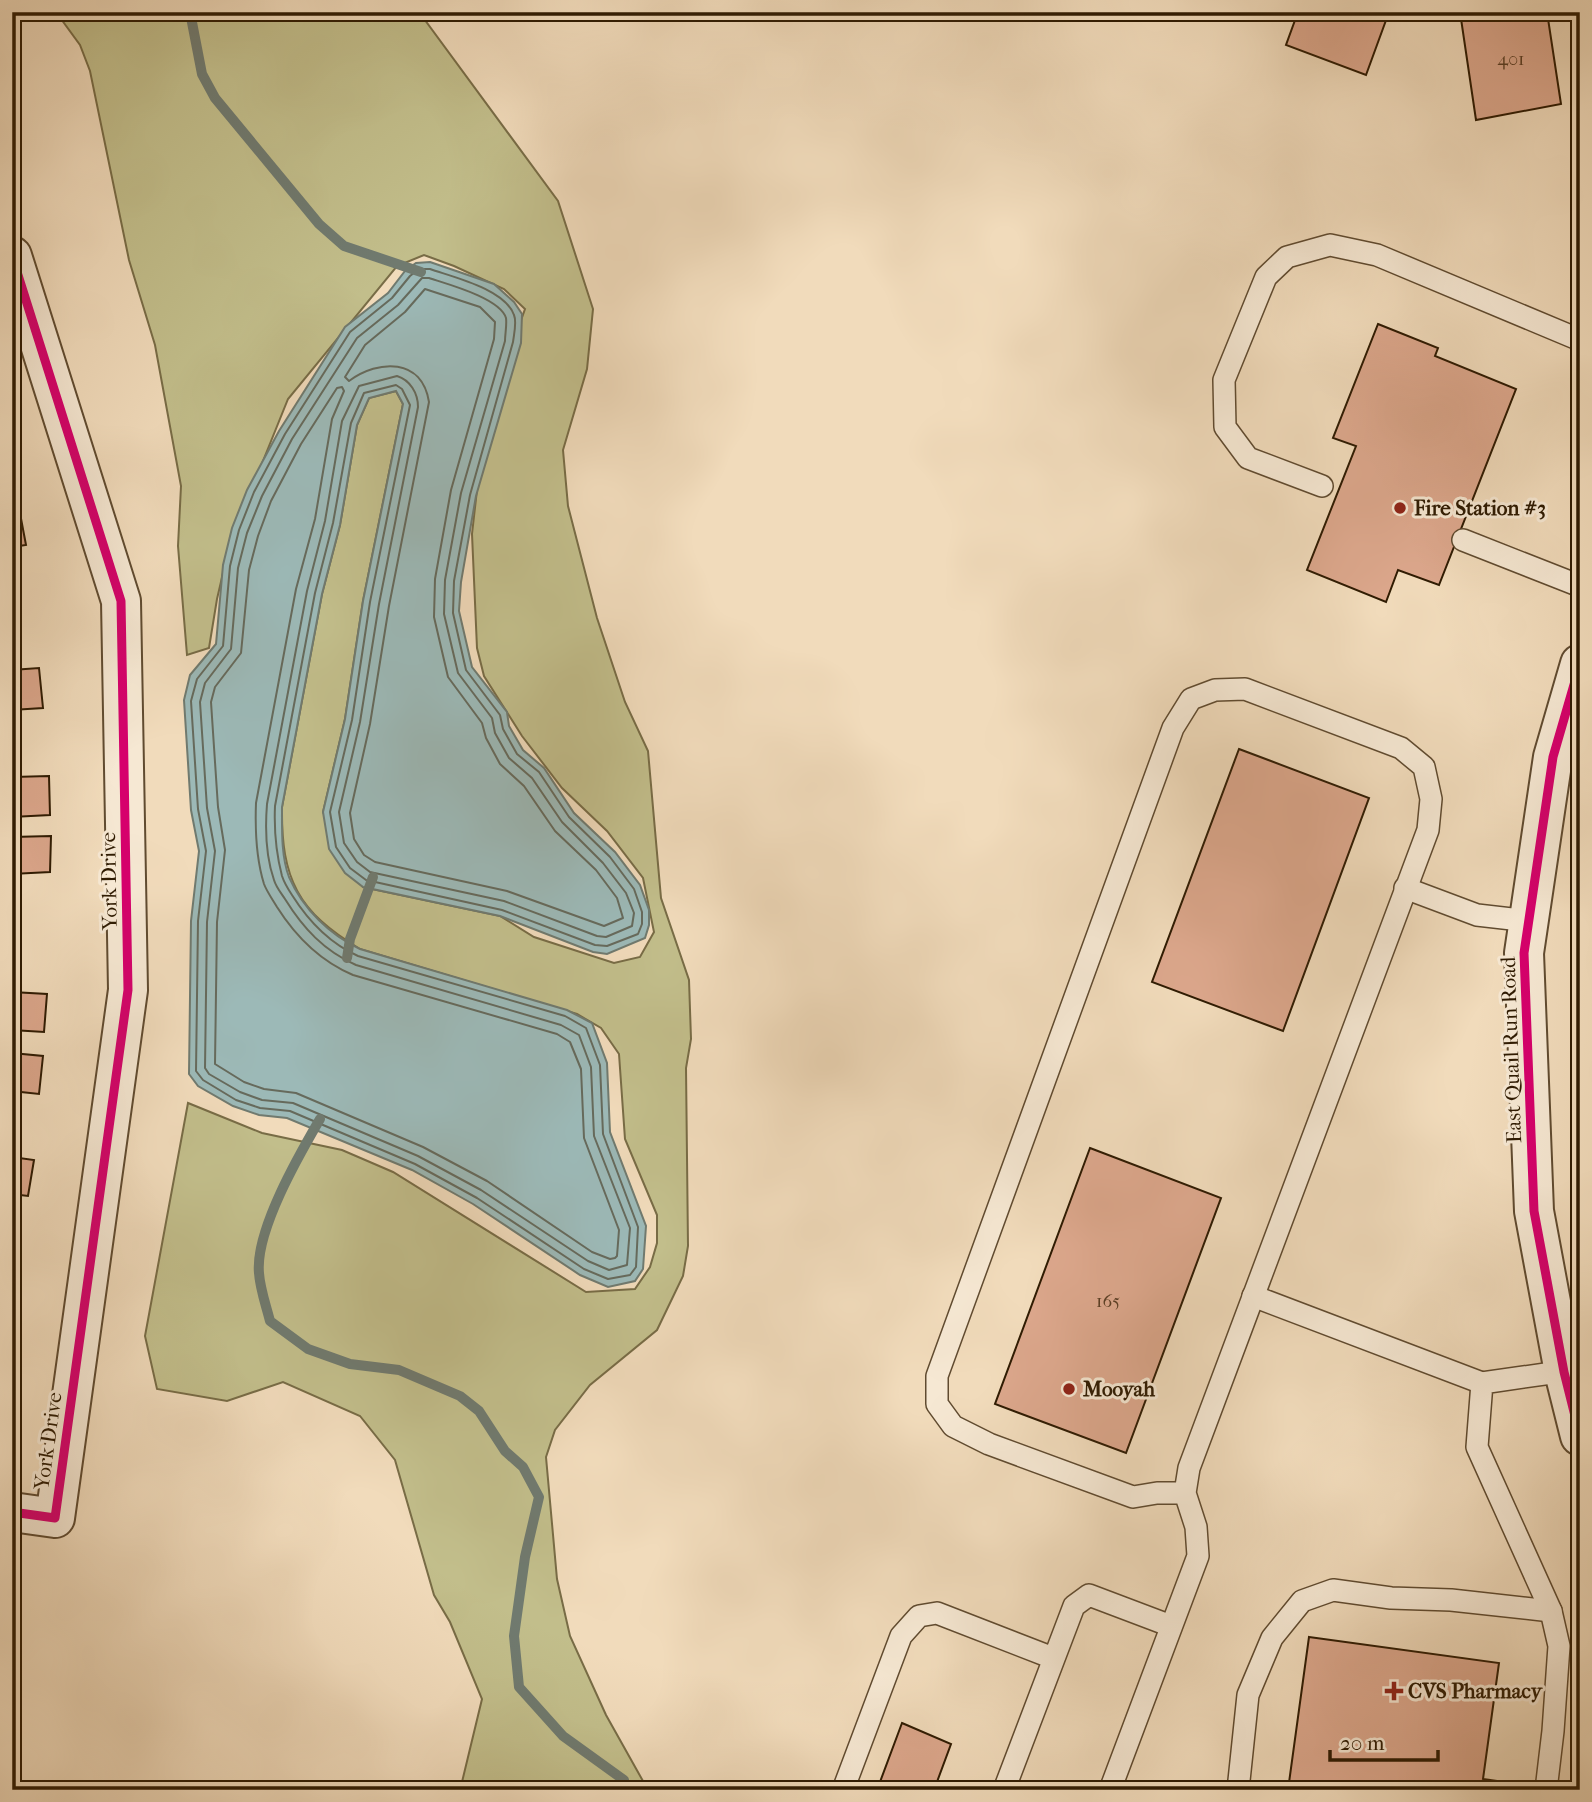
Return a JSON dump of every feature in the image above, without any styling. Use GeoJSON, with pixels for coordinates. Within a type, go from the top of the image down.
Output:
{"type":"FeatureCollection","features":[{"type":"Feature","properties":{"kind":"street","name":"York Drive"},"geometry":{"type":"LineString","coordinates":[[12,256],[121,601],[128,990],[55,1518],[12,1512]]}},
{"type":"Feature","properties":{"kind":"street","name":"East Quail Run Road"},"geometry":{"type":"LineString","coordinates":[[1580,664],[1553,757],[1524,953],[1534,1211],[1572,1370],[1580,1436]]}},
{"type":"Feature","properties":{"kind":"lane"},"geometry":{"type":"LineString","coordinates":[[1322,486],[1248,458],[1225,427],[1224,380],[1266,277],[1287,257],[1330,245],[1377,255],[1580,340]]}},
{"type":"Feature","properties":{"kind":"lane"},"geometry":{"type":"LineString","coordinates":[[1463,540],[1580,586]]}},
{"type":"Feature","properties":{"kind":"lane"},"geometry":{"type":"LineString","coordinates":[[1110,1790],[1198,1556],[1196,1527],[1185,1493],[1189,1468],[1428,830],[1431,799],[1424,767],[1401,748],[1245,689],[1216,690],[1191,699],[1174,728],[937,1376],[937,1404],[953,1426],[989,1444],[1133,1497],[1157,1493],[1185,1493]]}},
{"type":"Feature","properties":{"kind":"lane"},"geometry":{"type":"LineString","coordinates":[[1405,888],[1477,915],[1529,920]]}},
{"type":"Feature","properties":{"kind":"lane"},"geometry":{"type":"LineString","coordinates":[[1253,1296],[1482,1383],[1572,1370]]}},
{"type":"Feature","properties":{"kind":"lane"},"geometry":{"type":"LineString","coordinates":[[1482,1383],[1477,1447],[1551,1611],[1559,1646],[1546,1790]]}},
{"type":"Feature","properties":{"kind":"lane"},"geometry":{"type":"LineString","coordinates":[[1238,1790],[1248,1695],[1272,1638],[1302,1601],[1333,1590],[1391,1598],[1451,1600],[1551,1611]]}},
{"type":"Feature","properties":{"kind":"lane"},"geometry":{"type":"LineString","coordinates":[[1004,1790],[1074,1606],[1089,1595],[1171,1626]]}},
{"type":"Feature","properties":{"kind":"lane"},"geometry":{"type":"LineString","coordinates":[[843,1790],[901,1636],[919,1616],[937,1613],[1053,1658]]}},
{"type":"Feature","properties":{"kind":"shaded area"},"geometry":{"type":"Polygon","coordinates":[[[56,12],[419,12],[558,201],[593,309],[587,369],[563,450],[568,506],[597,618],[625,702],[648,751],[661,898],[689,980],[691,1039],[686,1068],[688,1246],[683,1276],[657,1330],[590,1385],[555,1430],[546,1457],[557,1579],[570,1636],[606,1715],[648,1790],[457,1790],[462,1782],[482,1699],[450,1622],[434,1595],[395,1460],[360,1416],[283,1382],[227,1401],[157,1389],[145,1336],[188,1103],[262,1133],[342,1150],[393,1172],[586,1292],[635,1289],[650,1267],[657,1243],[657,1215],[625,1139],[619,1054],[601,1028],[577,1014],[360,949],[339,935],[308,907],[297,891],[285,854],[282,807],[322,594],[340,525],[357,425],[369,398],[396,391],[403,404],[363,601],[345,719],[323,812],[363,887],[500,916],[534,937],[614,963],[640,957],[654,932],[643,878],[607,831],[562,788],[522,736],[484,676],[477,648],[472,534],[483,437],[489,411],[525,309],[504,289],[424,255],[397,266],[288,399],[230,543],[209,648],[187,655],[178,546],[181,486],[155,345],[129,260],[90,71],[80,45],[56,12]]]}},
{"type":"Feature","properties":{"kind":"water"},"geometry":{"type":"Polygon","coordinates":[[[430,262],[494,284],[514,302],[522,314],[521,343],[476,496],[461,582],[459,611],[472,667],[507,712],[509,726],[523,750],[544,768],[574,813],[615,852],[640,885],[649,910],[649,925],[645,938],[607,954],[593,952],[500,916],[363,887],[345,873],[329,849],[323,812],[345,719],[363,601],[403,404],[396,391],[369,398],[357,425],[340,525],[322,594],[282,807],[285,860],[295,889],[318,920],[360,949],[567,1010],[592,1023],[607,1063],[610,1132],[646,1226],[643,1269],[635,1281],[608,1287],[580,1275],[473,1204],[412,1170],[287,1118],[259,1115],[233,1106],[198,1086],[189,1074],[191,921],[199,851],[191,810],[184,700],[190,675],[216,644],[223,565],[232,528],[247,490],[279,431],[345,327],[388,293],[405,271],[416,263],[430,262]]]}},
{"type":"Feature","properties":{"kind":"building"},"geometry":{"type":"Polygon","coordinates":[[[1298,12],[1389,12],[1366,75],[1286,45],[1298,12]]]}},
{"type":"Feature","properties":{"kind":"building"},"geometry":{"type":"Polygon","coordinates":[[[1460,12],[1547,12],[1561,104],[1476,120],[1460,12]]]}},
{"type":"Feature","properties":{"kind":"building","name":"Fire Station #3"},"geometry":{"type":"Polygon","coordinates":[[[1378,324],[1438,348],[1435,356],[1516,389],[1439,585],[1398,570],[1386,602],[1307,570],[1356,446],[1333,438],[1378,324]]]}},
{"type":"Feature","properties":{"kind":"building"},"geometry":{"type":"Polygon","coordinates":[[[19,508],[26,545],[12,547],[12,509],[19,508]]]}},
{"type":"Feature","properties":{"kind":"building"},"geometry":{"type":"Polygon","coordinates":[[[39,668],[43,708],[12,710],[12,670],[39,668]]]}},
{"type":"Feature","properties":{"kind":"building"},"geometry":{"type":"Polygon","coordinates":[[[12,744],[13,777],[49,776],[50,815],[12,817],[12,744]]]}},
{"type":"Feature","properties":{"kind":"building"},"geometry":{"type":"Polygon","coordinates":[[[1239,749],[1369,798],[1283,1031],[1152,982],[1239,749]]]}},
{"type":"Feature","properties":{"kind":"building"},"geometry":{"type":"Polygon","coordinates":[[[51,836],[50,872],[12,874],[12,837],[51,836]]]}},
{"type":"Feature","properties":{"kind":"building"},"geometry":{"type":"Polygon","coordinates":[[[12,992],[47,994],[44,1032],[12,1030],[12,992]]]}},
{"type":"Feature","properties":{"kind":"building"},"geometry":{"type":"Polygon","coordinates":[[[12,1053],[43,1056],[39,1094],[12,1091],[12,1053]]]}},
{"type":"Feature","properties":{"kind":"building"},"geometry":{"type":"Polygon","coordinates":[[[1090,1148],[1221,1198],[1126,1453],[995,1404],[1090,1148]]]}},
{"type":"Feature","properties":{"kind":"building"},"geometry":{"type":"Polygon","coordinates":[[[12,1157],[34,1160],[28,1196],[12,1194],[12,1157]]]}},
{"type":"Feature","properties":{"kind":"building","name":"CVS Pharmacy"},"geometry":{"type":"Polygon","coordinates":[[[1309,1637],[1499,1663],[1483,1779],[1505,1782],[1504,1790],[1288,1790],[1309,1637]]]}},
{"type":"Feature","properties":{"kind":"building"},"geometry":{"type":"Polygon","coordinates":[[[902,1723],[951,1744],[934,1790],[877,1790],[902,1723]]]}},
{"type":"Feature","properties":{"kind":"waterway"},"geometry":{"type":"LineString","coordinates":[[190,12],[202,74],[215,98],[319,224],[344,246],[421,272]]}},
{"type":"Feature","properties":{"kind":"waterway"},"geometry":{"type":"LineString","coordinates":[[347,958],[350,939],[373,877]]}},
{"type":"Feature","properties":{"kind":"waterway"},"geometry":{"type":"LineString","coordinates":[[320,1119],[280,1194],[264,1236],[259,1273],[270,1321],[308,1349],[350,1364],[399,1370],[460,1396],[479,1411],[505,1451],[523,1467],[539,1497],[525,1557],[514,1636],[519,1687],[563,1736],[624,1780],[625,1790]]}},
{"type":"Feature","properties":{"kind":"cycle path"},"geometry":{"type":"LineString","coordinates":[[12,256],[121,601],[128,990],[55,1518],[12,1512]]}},
{"type":"Feature","properties":{"kind":"cycle path"},"geometry":{"type":"LineString","coordinates":[[1580,664],[1553,757],[1524,953],[1534,1211],[1564,1372],[1580,1436]]}},
{"type":"Feature","properties":{"kind":"place","name":"Fire Station #3"},"geometry":{"type":"Point","coordinates":[1400,508]}},
{"type":"Feature","properties":{"kind":"place","name":"Mooyah"},"geometry":{"type":"Point","coordinates":[1069,1389]}},
{"type":"Feature","properties":{"kind":"place","name":"CVS Pharmacy"},"geometry":{"type":"Point","coordinates":[1394,1691]}}]}
